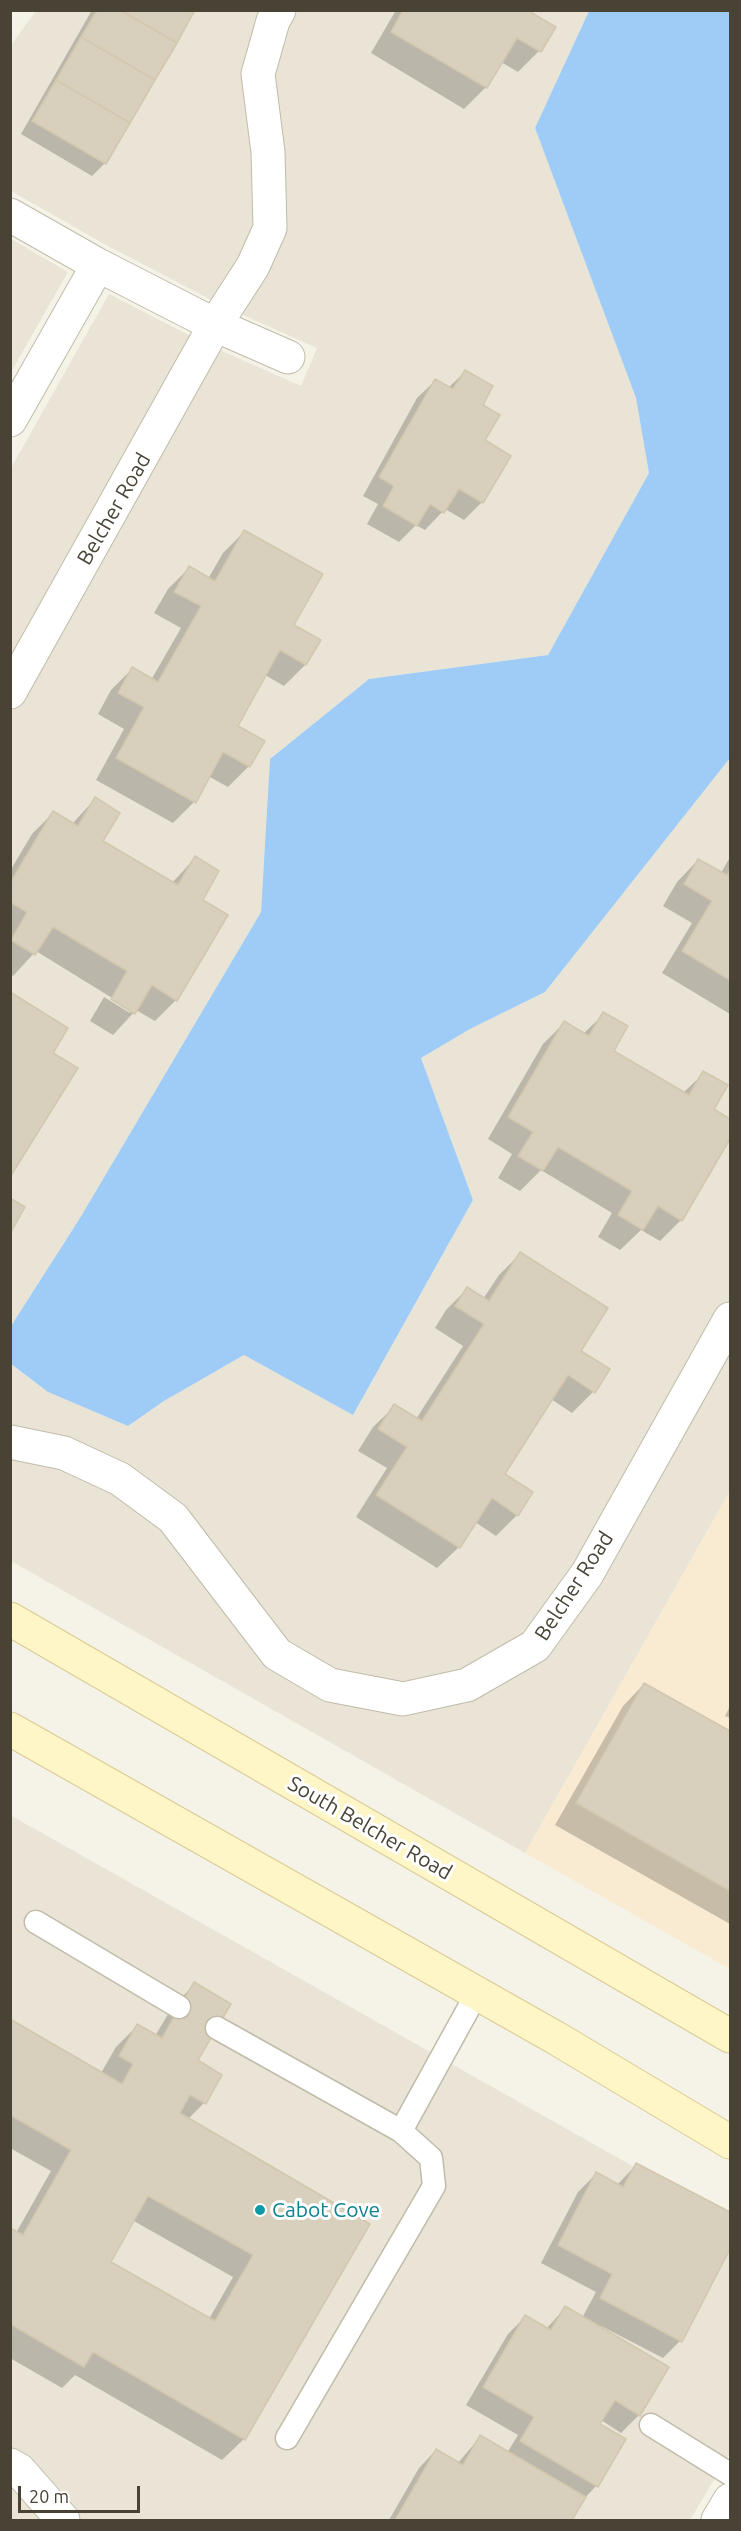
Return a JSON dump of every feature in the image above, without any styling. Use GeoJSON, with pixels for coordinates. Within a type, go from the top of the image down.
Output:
{"type":"FeatureCollection","features":[{"type":"Feature","properties":{"kind":"main road","name":"South Belcher Road"},"geometry":{"type":"LineString","coordinates":[[10,1619],[730,2036]]}},
{"type":"Feature","properties":{"kind":"main road"},"geometry":{"type":"LineString","coordinates":[[10,1729],[477,1993],[730,2142]]}},
{"type":"Feature","properties":{"kind":"street","name":"Belcher Road"},"geometry":{"type":"LineString","coordinates":[[10,692],[215,325],[253,266],[270,228],[268,152],[258,74],[273,21],[279,10]]}},
{"type":"Feature","properties":{"kind":"street"},"geometry":{"type":"LineString","coordinates":[[10,215],[98,265],[215,325],[288,357]]}},
{"type":"Feature","properties":{"kind":"street"},"geometry":{"type":"LineString","coordinates":[[10,420],[98,265]]}},
{"type":"Feature","properties":{"kind":"street","name":"Belcher Road"},"geometry":{"type":"LineString","coordinates":[[10,1442],[64,1453],[120,1479],[173,1518],[277,1654],[330,1685],[403,1699],[467,1685],[535,1646],[587,1574],[730,1319]]}},
{"type":"Feature","properties":{"kind":"street"},"geometry":{"type":"LineString","coordinates":[[10,2465],[19,2470],[63,2520]]}},
{"type":"Feature","properties":{"kind":"street"},"geometry":{"type":"LineString","coordinates":[[718,2520],[730,2500]]}},
{"type":"Feature","properties":{"kind":"lane"},"geometry":{"type":"LineString","coordinates":[[36,1922],[179,2007]]}},
{"type":"Feature","properties":{"kind":"lane"},"geometry":{"type":"LineString","coordinates":[[401,2131],[477,1993]]}},
{"type":"Feature","properties":{"kind":"lane"},"geometry":{"type":"LineString","coordinates":[[217,2028],[401,2131],[431,2158],[434,2186],[287,2438]]}},
{"type":"Feature","properties":{"kind":"lane"},"geometry":{"type":"LineString","coordinates":[[651,2425],[730,2474]]}},
{"type":"Feature","properties":{"kind":"shaded area"},"geometry":{"type":"Polygon","coordinates":[[[36,11],[589,11],[535,128],[636,398],[649,473],[548,655],[369,679],[270,759],[261,912],[80,1218],[11,1326],[11,468],[109,294],[206,344],[301,386],[317,348],[223,306],[108,246],[11,191],[11,45],[36,11]]]}},
{"type":"Feature","properties":{"kind":"shaded area"},"geometry":{"type":"Polygon","coordinates":[[[11,239],[68,272],[11,372],[11,239]]]}},
{"type":"Feature","properties":{"kind":"shaded area"},"geometry":{"type":"Polygon","coordinates":[[[730,758],[730,1491],[525,1853],[11,1561],[10,1364],[48,1392],[128,1426],[164,1401],[244,1355],[353,1415],[473,1200],[421,1058],[470,1029],[545,992],[730,758]]]}},
{"type":"Feature","properties":{"kind":"shaded area"},"geometry":{"type":"Polygon","coordinates":[[[730,1491],[730,1969],[525,1853],[730,1491]]]}},
{"type":"Feature","properties":{"kind":"shaded area"},"geometry":{"type":"Polygon","coordinates":[[[10,1815],[730,2221],[730,2453],[690,2520],[11,2520],[10,1815]]]}},
{"type":"Feature","properties":{"kind":"water"},"geometry":{"type":"Polygon","coordinates":[[[589,11],[730,11],[730,758],[545,992],[470,1029],[421,1058],[473,1200],[353,1415],[244,1355],[164,1401],[128,1426],[48,1392],[11,1364],[11,1326],[80,1218],[261,912],[270,759],[369,679],[548,655],[649,473],[636,398],[535,128],[589,11]]]}},
{"type":"Feature","properties":{"kind":"building"},"geometry":{"type":"Polygon","coordinates":[[[97,10],[120,10],[177,43],[155,80],[81,37],[97,10]]]}},
{"type":"Feature","properties":{"kind":"building"},"geometry":{"type":"Polygon","coordinates":[[[120,10],[195,10],[177,43],[120,10]]]}},
{"type":"Feature","properties":{"kind":"building"},"geometry":{"type":"Polygon","coordinates":[[[403,10],[533,10],[532,13],[556,27],[541,52],[517,38],[487,88],[391,32],[403,10]]]}},
{"type":"Feature","properties":{"kind":"building"},"geometry":{"type":"Polygon","coordinates":[[[81,37],[155,80],[130,123],[56,80],[81,37]]]}},
{"type":"Feature","properties":{"kind":"building"},"geometry":{"type":"Polygon","coordinates":[[[56,80],[130,123],[106,164],[32,121],[56,80]]]}},
{"type":"Feature","properties":{"kind":"building"},"geometry":{"type":"Polygon","coordinates":[[[465,370],[493,386],[483,405],[500,415],[485,440],[511,456],[483,503],[459,489],[444,513],[430,504],[417,526],[383,506],[394,486],[379,477],[435,379],[453,389],[465,370]]]}},
{"type":"Feature","properties":{"kind":"building"},"geometry":{"type":"Polygon","coordinates":[[[244,530],[323,574],[294,625],[321,640],[306,665],[280,650],[238,726],[265,741],[250,767],[223,752],[196,803],[116,758],[144,707],[118,693],[132,667],[158,682],[201,606],[174,592],[189,566],[215,581],[244,530]]]}},
{"type":"Feature","properties":{"kind":"building"},"geometry":{"type":"Polygon","coordinates":[[[95,797],[120,813],[103,841],[178,885],[195,856],[219,871],[203,900],[228,915],[177,1001],[152,985],[135,1014],[111,999],[127,971],[53,927],[35,955],[11,940],[27,912],[10,902],[10,883],[53,811],[78,826],[95,797]]]}},
{"type":"Feature","properties":{"kind":"building"},"geometry":{"type":"Polygon","coordinates":[[[698,859],[727,875],[730,870],[730,980],[682,951],[712,901],[684,884],[698,859]]]}},
{"type":"Feature","properties":{"kind":"building"},"geometry":{"type":"Polygon","coordinates":[[[10,992],[68,1028],[53,1053],[78,1068],[10,1177],[10,992]]]}},
{"type":"Feature","properties":{"kind":"building"},"geometry":{"type":"Polygon","coordinates":[[[603,1012],[628,1026],[614,1051],[689,1095],[703,1071],[728,1085],[714,1109],[730,1119],[730,1139],[682,1221],[658,1206],[643,1230],[618,1215],[632,1191],[558,1147],[543,1171],[518,1156],[533,1132],[508,1117],[564,1021],[589,1036],[603,1012]]]}},
{"type":"Feature","properties":{"kind":"building"},"geometry":{"type":"Polygon","coordinates":[[[10,1198],[25,1207],[11,1232],[10,1232],[10,1198]]]}},
{"type":"Feature","properties":{"kind":"building"},"geometry":{"type":"Polygon","coordinates":[[[520,1252],[608,1308],[581,1351],[610,1369],[595,1393],[568,1375],[505,1474],[533,1492],[518,1516],[492,1498],[460,1548],[376,1495],[407,1447],[378,1429],[394,1404],[422,1421],[484,1324],[455,1306],[467,1287],[489,1301],[520,1252]]]}},
{"type":"Feature","properties":{"kind":"building"},"geometry":{"type":"Polygon","coordinates":[[[644,1683],[730,1731],[730,1891],[576,1803],[644,1683]]]}},
{"type":"Feature","properties":{"kind":"building","name":"Cabot Cove"},"geometry":{"type":"Polygon","coordinates":[[[194,1982],[231,2004],[198,2060],[222,2075],[206,2104],[190,2095],[180,2113],[370,2224],[245,2440],[93,2352],[84,2367],[10,2324],[10,2228],[23,2235],[71,2150],[10,2115],[10,2019],[122,2084],[133,2064],[119,2056],[137,2024],[162,2038],[194,1982]],[[148,2196],[111,2262],[215,2321],[253,2255],[148,2196]]]}},
{"type":"Feature","properties":{"kind":"building"},"geometry":{"type":"Polygon","coordinates":[[[636,2163],[730,2212],[730,2249],[682,2342],[600,2298],[612,2274],[558,2245],[596,2172],[623,2187],[636,2163]]]}},
{"type":"Feature","properties":{"kind":"building"},"geometry":{"type":"Polygon","coordinates":[[[565,2306],[669,2367],[640,2416],[615,2400],[600,2424],[626,2439],[598,2487],[520,2441],[534,2417],[483,2387],[525,2315],[551,2330],[565,2306]]]}},
{"type":"Feature","properties":{"kind":"building"},"geometry":{"type":"Polygon","coordinates":[[[480,2435],[586,2497],[572,2520],[395,2520],[436,2449],[463,2465],[480,2435]]]}},
{"type":"Feature","properties":{"kind":"place","name":"Cabot Cove"},"geometry":{"type":"Point","coordinates":[260,2210]}}]}
